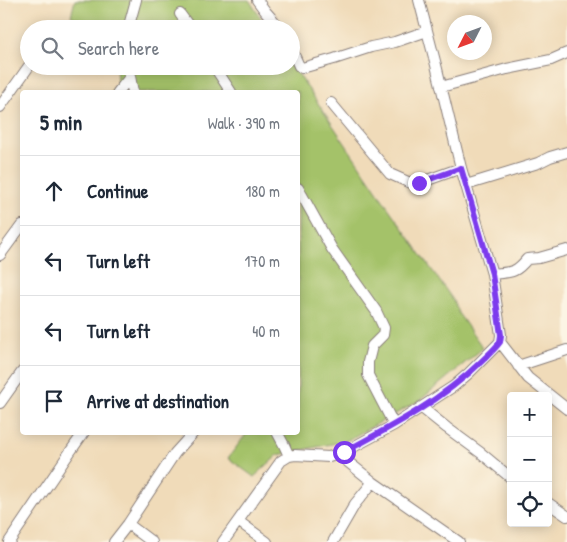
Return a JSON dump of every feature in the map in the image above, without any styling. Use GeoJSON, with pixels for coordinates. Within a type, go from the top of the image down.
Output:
{"type":"FeatureCollection","features":[{"type":"Feature","properties":{"kind":"street"},"geometry":{"type":"LineString","coordinates":[[130,20],[136,0]]}},
{"type":"Feature","properties":{"kind":"street"},"geometry":{"type":"LineString","coordinates":[[257,0],[273,20]]}},
{"type":"Feature","properties":{"kind":"street"},"geometry":{"type":"LineString","coordinates":[[223,542],[280,461],[295,455],[329,456],[344,452],[394,425],[459,382],[500,342],[501,335],[492,274],[461,168],[419,0]]}},
{"type":"Feature","properties":{"kind":"street"},"geometry":{"type":"LineString","coordinates":[[180,14],[184,20]]}},
{"type":"Feature","properties":{"kind":"street"},"geometry":{"type":"LineString","coordinates":[[300,67],[302,68],[334,59],[370,46],[395,42],[427,31]]}},
{"type":"Feature","properties":{"kind":"street"},"geometry":{"type":"LineString","coordinates":[[441,88],[551,60],[567,53]]}},
{"type":"Feature","properties":{"kind":"street"},"geometry":{"type":"LineString","coordinates":[[0,107],[23,75]]}},
{"type":"Feature","properties":{"kind":"street"},"geometry":{"type":"LineString","coordinates":[[119,90],[127,75]]}},
{"type":"Feature","properties":{"kind":"street"},"geometry":{"type":"LineString","coordinates":[[130,75],[133,90]]}},
{"type":"Feature","properties":{"kind":"street"},"geometry":{"type":"LineString","coordinates":[[220,75],[230,90]]}},
{"type":"Feature","properties":{"kind":"street"},"geometry":{"type":"LineString","coordinates":[[330,103],[390,174],[408,182],[419,183],[461,168]]}},
{"type":"Feature","properties":{"kind":"street"},"geometry":{"type":"LineString","coordinates":[[466,185],[567,152]]}},
{"type":"Feature","properties":{"kind":"street"},"geometry":{"type":"LineString","coordinates":[[300,192],[332,249],[376,311],[384,328],[383,334],[372,346],[368,362],[368,375],[394,425]]}},
{"type":"Feature","properties":{"kind":"street"},"geometry":{"type":"LineString","coordinates":[[0,255],[20,228]]}},
{"type":"Feature","properties":{"kind":"street"},"geometry":{"type":"LineString","coordinates":[[492,274],[515,271],[527,259],[566,251]]}},
{"type":"Feature","properties":{"kind":"street"},"geometry":{"type":"LineString","coordinates":[[500,342],[532,382],[567,408]]}},
{"type":"Feature","properties":{"kind":"street"},"geometry":{"type":"LineString","coordinates":[[518,366],[567,350]]}},
{"type":"Feature","properties":{"kind":"street"},"geometry":{"type":"LineString","coordinates":[[0,403],[20,375]]}},
{"type":"Feature","properties":{"kind":"street"},"geometry":{"type":"LineString","coordinates":[[422,408],[507,475]]}},
{"type":"Feature","properties":{"kind":"street"},"geometry":{"type":"LineString","coordinates":[[9,542],[82,435]]}},
{"type":"Feature","properties":{"kind":"street"},"geometry":{"type":"LineString","coordinates":[[114,542],[192,435]]}},
{"type":"Feature","properties":{"kind":"street"},"geometry":{"type":"LineString","coordinates":[[279,435],[289,456]]}},
{"type":"Feature","properties":{"kind":"street"},"geometry":{"type":"LineString","coordinates":[[344,452],[348,462],[373,482],[459,542]]}},
{"type":"Feature","properties":{"kind":"street"},"geometry":{"type":"LineString","coordinates":[[333,542],[356,504],[373,482]]}},
{"type":"Feature","properties":{"kind":"street"},"geometry":{"type":"LineString","coordinates":[[552,506],[567,516]]}},
{"type":"Feature","properties":{"kind":"street"},"geometry":{"type":"LineString","coordinates":[[238,521],[267,542]]}},
{"type":"Feature","properties":{"kind":"street"},"geometry":{"type":"LineString","coordinates":[[128,524],[152,542]]}},
{"type":"Feature","properties":{"kind":"green space"},"geometry":{"type":"Polygon","coordinates":[[[75,0],[249,0],[262,20],[81,20],[71,16],[75,0]]]}},
{"type":"Feature","properties":{"kind":"green space"},"geometry":{"type":"Polygon","coordinates":[[[117,75],[299,75],[453,300],[458,313],[483,348],[419,401],[346,441],[278,455],[254,477],[228,458],[245,435],[300,435],[300,90],[112,90],[117,83],[117,75]]]}},
{"type":"Feature","properties":{"kind":"route"},"geometry":{"type":"LineString","coordinates":[[344,452],[394,425],[454,386],[470,373],[500,342],[501,335],[492,274],[461,168],[419,183]]}}]}
